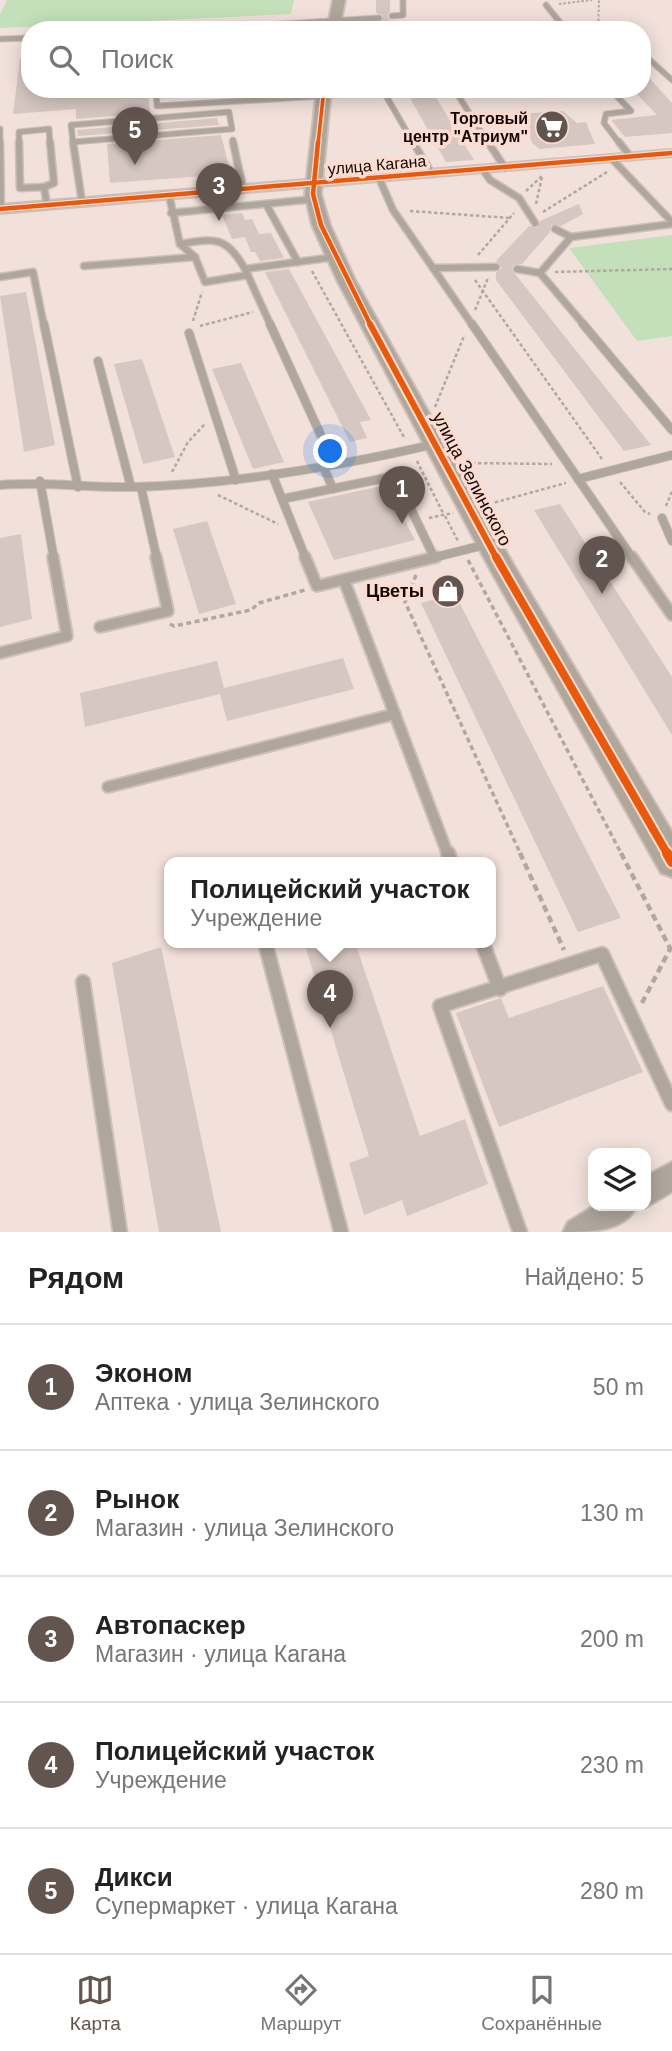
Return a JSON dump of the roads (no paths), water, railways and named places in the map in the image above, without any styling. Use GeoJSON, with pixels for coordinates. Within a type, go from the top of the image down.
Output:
{"type":"FeatureCollection","features":[{"type":"Feature","properties":{"kind":"street"},"geometry":{"type":"LineString","coordinates":[[335,21],[339,0]]}},
{"type":"Feature","properties":{"kind":"street","name":"улица Зелинского"},"geometry":{"type":"LineString","coordinates":[[323,98],[315,192],[321,225],[335,257],[489,544],[672,862]]}},
{"type":"Feature","properties":{"kind":"street","name":"улица Кагана"},"geometry":{"type":"LineString","coordinates":[[0,209],[243,188],[315,192],[379,178],[505,168],[611,164],[630,156],[672,153]]}},
{"type":"Feature","properties":{"kind":"street"},"geometry":{"type":"LineString","coordinates":[[651,1189],[672,1176]]}},
{"type":"Feature","properties":{"kind":"street"},"geometry":{"type":"LineString","coordinates":[[578,1232],[614,1211]]}},
{"type":"Feature","properties":{"kind":"lane"},"geometry":{"type":"LineString","coordinates":[[392,16],[402,15],[403,0]]}},
{"type":"Feature","properties":{"kind":"lane"},"geometry":{"type":"LineString","coordinates":[[546,5],[559,21]]}},
{"type":"Feature","properties":{"kind":"lane"},"geometry":{"type":"LineString","coordinates":[[352,21],[379,18]]}},
{"type":"Feature","properties":{"kind":"lane"},"geometry":{"type":"LineString","coordinates":[[0,39],[21,38]]}},
{"type":"Feature","properties":{"kind":"lane"},"geometry":{"type":"LineString","coordinates":[[651,61],[672,80]]}},
{"type":"Feature","properties":{"kind":"lane"},"geometry":{"type":"LineString","coordinates":[[157,98],[157,106],[259,98]]}},
{"type":"Feature","properties":{"kind":"lane"},"geometry":{"type":"LineString","coordinates":[[387,98],[432,174]]}},
{"type":"Feature","properties":{"kind":"lane"},"geometry":{"type":"LineString","coordinates":[[460,98],[505,168]]}},
{"type":"Feature","properties":{"kind":"lane"},"geometry":{"type":"LineString","coordinates":[[619,98],[631,111],[606,114],[604,123],[630,156]]}},
{"type":"Feature","properties":{"kind":"lane"},"geometry":{"type":"LineString","coordinates":[[73,142],[232,129],[229,112],[71,125],[73,142],[82,202]]}},
{"type":"Feature","properties":{"kind":"lane"},"geometry":{"type":"LineString","coordinates":[[0,129],[0,209]]}},
{"type":"Feature","properties":{"kind":"lane"},"geometry":{"type":"LineString","coordinates":[[49,129],[54,183],[44,187],[20,188],[19,132],[49,129]]}},
{"type":"Feature","properties":{"kind":"lane"},"geometry":{"type":"LineString","coordinates":[[233,140],[243,188]]}},
{"type":"Feature","properties":{"kind":"lane"},"geometry":{"type":"LineString","coordinates":[[611,164],[672,223]]}},
{"type":"Feature","properties":{"kind":"lane"},"geometry":{"type":"LineString","coordinates":[[483,170],[490,180],[519,198],[536,223]]}},
{"type":"Feature","properties":{"kind":"lane"},"geometry":{"type":"LineString","coordinates":[[379,178],[393,210],[672,615]]}},
{"type":"Feature","properties":{"kind":"lane"},"geometry":{"type":"LineString","coordinates":[[44,187],[47,205]]}},
{"type":"Feature","properties":{"kind":"lane"},"geometry":{"type":"LineString","coordinates":[[171,213],[266,204],[315,192]]}},
{"type":"Feature","properties":{"kind":"lane"},"geometry":{"type":"LineString","coordinates":[[169,195],[180,244],[195,257],[205,282],[302,261],[335,257]]}},
{"type":"Feature","properties":{"kind":"lane"},"geometry":{"type":"LineString","coordinates":[[266,204],[302,261]]}},
{"type":"Feature","properties":{"kind":"lane"},"geometry":{"type":"LineString","coordinates":[[555,229],[571,237],[672,223]]}},
{"type":"Feature","properties":{"kind":"lane"},"geometry":{"type":"LineString","coordinates":[[540,273],[571,237]]}},
{"type":"Feature","properties":{"kind":"lane"},"geometry":{"type":"LineString","coordinates":[[180,244],[213,239],[234,247],[334,464]]}},
{"type":"Feature","properties":{"kind":"lane"},"geometry":{"type":"LineString","coordinates":[[84,266],[195,257]]}},
{"type":"Feature","properties":{"kind":"lane"},"geometry":{"type":"LineString","coordinates":[[433,268],[496,267]]}},
{"type":"Feature","properties":{"kind":"lane"},"geometry":{"type":"LineString","coordinates":[[517,269],[540,273],[672,430]]}},
{"type":"Feature","properties":{"kind":"lane"},"geometry":{"type":"LineString","coordinates":[[0,276],[33,272],[78,487]]}},
{"type":"Feature","properties":{"kind":"lane"},"geometry":{"type":"LineString","coordinates":[[189,333],[236,480]]}},
{"type":"Feature","properties":{"kind":"lane"},"geometry":{"type":"LineString","coordinates":[[98,361],[136,487],[167,611],[100,627]]}},
{"type":"Feature","properties":{"kind":"lane"},"geometry":{"type":"LineString","coordinates":[[0,485],[40,481],[78,487],[197,484],[323,466],[436,444]]}},
{"type":"Feature","properties":{"kind":"lane"},"geometry":{"type":"LineString","coordinates":[[578,479],[672,455]]}},
{"type":"Feature","properties":{"kind":"lane"},"geometry":{"type":"LineString","coordinates":[[323,466],[333,489]]}},
{"type":"Feature","properties":{"kind":"lane"},"geometry":{"type":"LineString","coordinates":[[272,474],[317,586],[489,544]]}},
{"type":"Feature","properties":{"kind":"lane"},"geometry":{"type":"LineString","coordinates":[[282,499],[396,476],[434,557]]}},
{"type":"Feature","properties":{"kind":"lane"},"geometry":{"type":"LineString","coordinates":[[0,653],[67,636],[40,481]]}},
{"type":"Feature","properties":{"kind":"lane"},"geometry":{"type":"LineString","coordinates":[[662,517],[672,541]]}},
{"type":"Feature","properties":{"kind":"lane"},"geometry":{"type":"LineString","coordinates":[[344,580],[449,857]]}},
{"type":"Feature","properties":{"kind":"lane"},"geometry":{"type":"LineString","coordinates":[[660,598],[672,595]]}},
{"type":"Feature","properties":{"kind":"lane"},"geometry":{"type":"LineString","coordinates":[[108,787],[395,714]]}},
{"type":"Feature","properties":{"kind":"lane"},"geometry":{"type":"LineString","coordinates":[[267,948],[341,1232]]}},
{"type":"Feature","properties":{"kind":"lane"},"geometry":{"type":"LineString","coordinates":[[484,948],[500,989]]}},
{"type":"Feature","properties":{"kind":"lane"},"geometry":{"type":"LineString","coordinates":[[520,1232],[440,1006],[500,989],[602,954],[672,1104]]}},
{"type":"Feature","properties":{"kind":"lane"},"geometry":{"type":"LineString","coordinates":[[83,982],[120,1232]]}},
{"type":"Feature","properties":{"kind":"place","name":"Торговый центр \"Атриум\""},"geometry":{"type":"Point","coordinates":[552,127]}},
{"type":"Feature","properties":{"kind":"place","name":"Дикси"},"geometry":{"type":"Point","coordinates":[135,165]}},
{"type":"Feature","properties":{"kind":"place","name":"Автопаскер"},"geometry":{"type":"Point","coordinates":[219,221]}},
{"type":"Feature","properties":{"kind":"place","name":"Эконом"},"geometry":{"type":"Point","coordinates":[402,524]}},
{"type":"Feature","properties":{"kind":"place","name":"Цветы"},"geometry":{"type":"Point","coordinates":[448,591]}},
{"type":"Feature","properties":{"kind":"place","name":"Рынок"},"geometry":{"type":"Point","coordinates":[602,594]}},
{"type":"Feature","properties":{"kind":"place","name":"Полицейский участок"},"geometry":{"type":"Point","coordinates":[330,1028]}}]}
